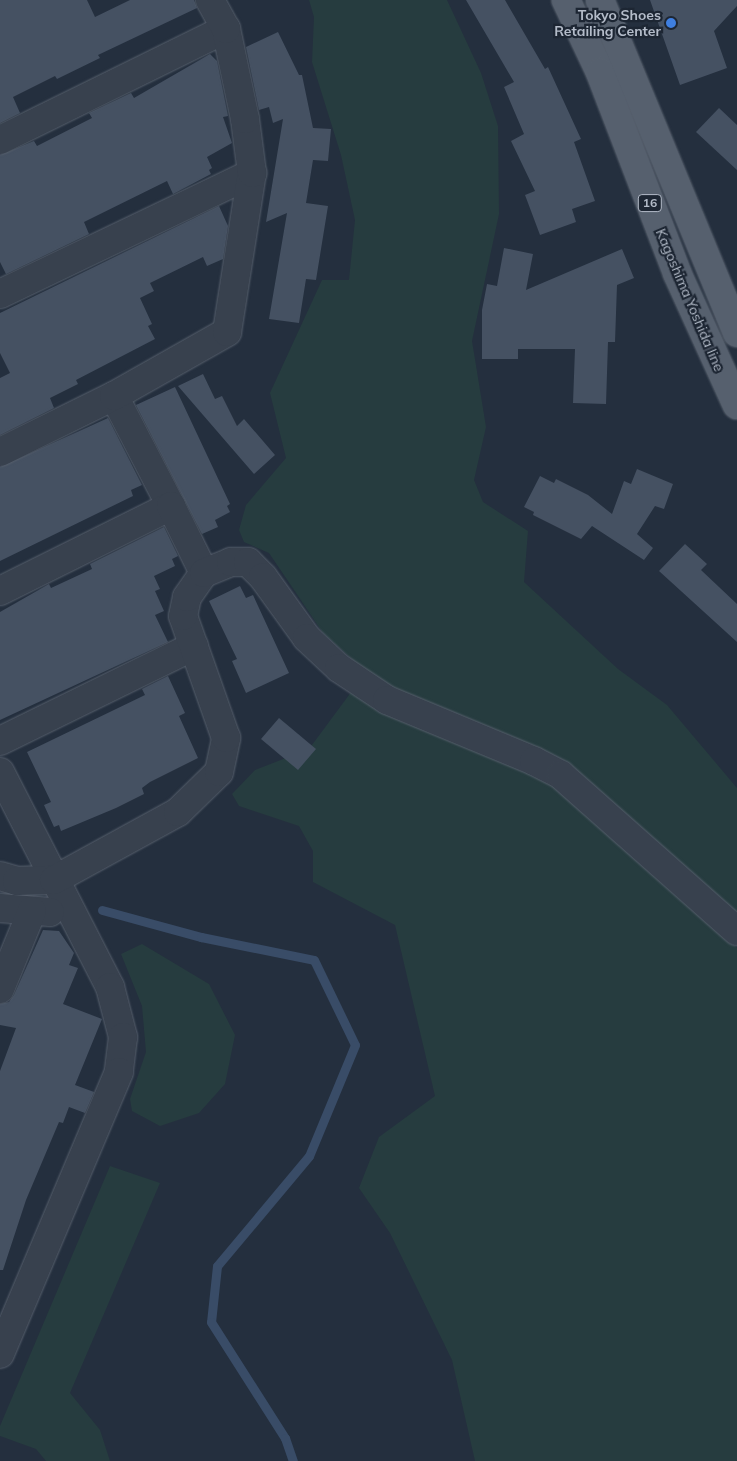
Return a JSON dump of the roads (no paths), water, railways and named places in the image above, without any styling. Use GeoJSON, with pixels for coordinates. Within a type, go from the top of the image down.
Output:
{"type":"FeatureCollection","features":[{"type":"Feature","properties":{"kind":"main road","name":"Kagoshima Yoshida line"},"geometry":{"type":"LineString","coordinates":[[566,0],[600,72],[677,273],[737,405]]}},
{"type":"Feature","properties":{"kind":"main road","name":"16"},"geometry":{"type":"LineString","coordinates":[[600,0],[727,290],[737,333]]}},
{"type":"Feature","properties":{"kind":"street"},"geometry":{"type":"LineString","coordinates":[[0,452],[114,396],[227,332],[252,173],[244,119],[226,29],[210,0]]}},
{"type":"Feature","properties":{"kind":"street"},"geometry":{"type":"LineString","coordinates":[[0,140],[226,29]]}},
{"type":"Feature","properties":{"kind":"street"},"geometry":{"type":"LineString","coordinates":[[0,294],[252,173]]}},
{"type":"Feature","properties":{"kind":"street"},"geometry":{"type":"LineString","coordinates":[[114,396],[204,573]]}},
{"type":"Feature","properties":{"kind":"street"},"geometry":{"type":"LineString","coordinates":[[0,591],[171,506]]}},
{"type":"Feature","properties":{"kind":"street"},"geometry":{"type":"LineString","coordinates":[[0,876],[18,881],[54,880],[178,812],[219,772],[226,738],[183,616],[187,597],[204,573],[231,562],[248,562],[263,577],[306,638],[339,668],[387,700],[534,760],[561,775],[737,931]]}},
{"type":"Feature","properties":{"kind":"street"},"geometry":{"type":"LineString","coordinates":[[0,741],[194,646]]}},
{"type":"Feature","properties":{"kind":"street"},"geometry":{"type":"LineString","coordinates":[[0,772],[110,988],[119,1012],[123,1037],[119,1072],[0,1354]]}},
{"type":"Feature","properties":{"kind":"street"},"geometry":{"type":"LineString","coordinates":[[0,908],[72,914]]}},
{"type":"Feature","properties":{"kind":"street"},"geometry":{"type":"LineString","coordinates":[[0,989],[32,911]]}},
{"type":"Feature","properties":{"kind":"waterway"},"geometry":{"type":"LineString","coordinates":[[102,910],[201,937],[314,960],[355,1045],[309,1156],[217,1266],[211,1322],[285,1438],[293,1461]]}},
{"type":"Feature","properties":{"kind":"place","name":"Tokyo Shoes Retailing Center"},"geometry":{"type":"Point","coordinates":[671,23]}}]}
